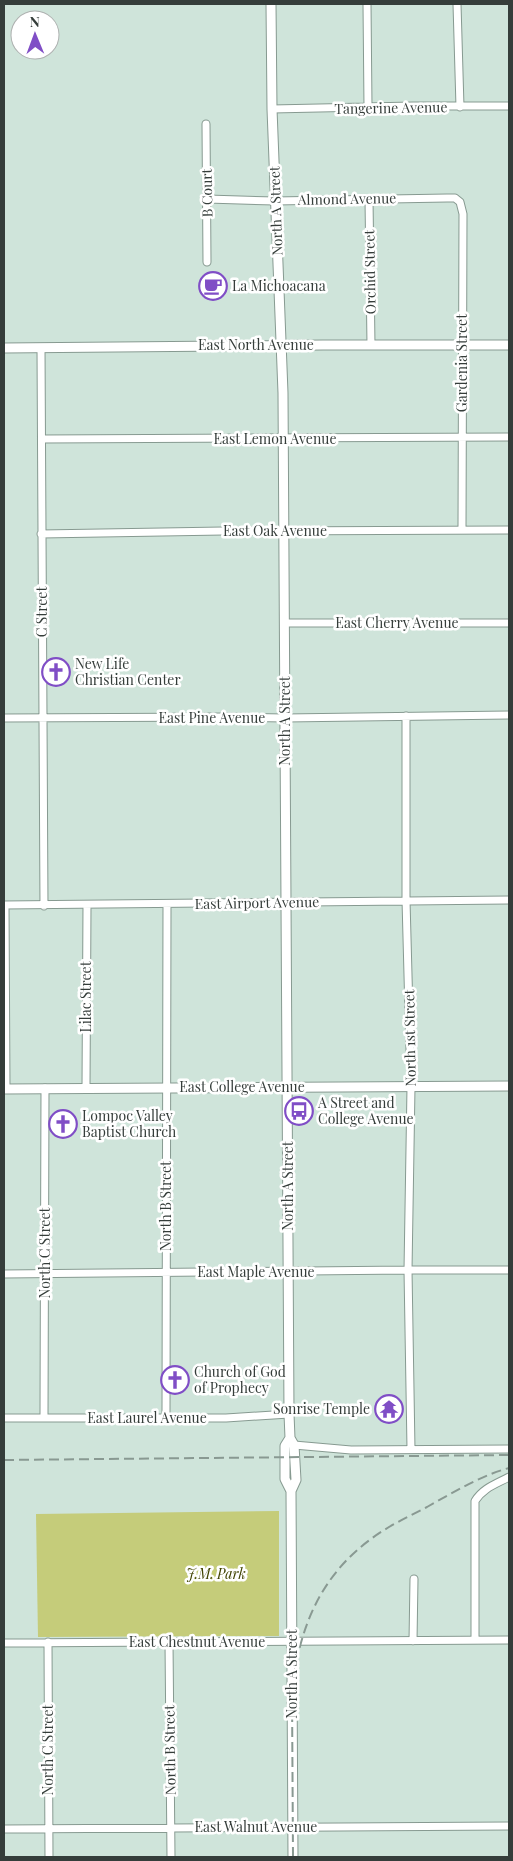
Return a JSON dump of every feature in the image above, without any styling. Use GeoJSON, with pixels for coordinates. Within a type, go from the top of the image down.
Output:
{"type":"FeatureCollection","features":[{"type":"Feature","properties":{"kind":"street","name":"North A Street"},"geometry":{"type":"LineString","coordinates":[[271,4],[272,109],[283,439],[289,1414],[292,1442],[285,1446],[285,1479],[291,1491],[293,1857]]}},
{"type":"Feature","properties":{"kind":"street"},"geometry":{"type":"LineString","coordinates":[[367,4],[368,107]]}},
{"type":"Feature","properties":{"kind":"street"},"geometry":{"type":"LineString","coordinates":[[457,4],[460,106]]}},
{"type":"Feature","properties":{"kind":"street","name":"Tangerine Avenue"},"geometry":{"type":"LineString","coordinates":[[272,109],[509,106]]}},
{"type":"Feature","properties":{"kind":"street","name":"B Court"},"geometry":{"type":"LineString","coordinates":[[206,124],[207,262]]}},
{"type":"Feature","properties":{"kind":"street","name":"Almond Avenue"},"geometry":{"type":"LineString","coordinates":[[207,199],[275,201],[458,199]]}},
{"type":"Feature","properties":{"kind":"street","name":"Orchid Street"},"geometry":{"type":"LineString","coordinates":[[369,199],[371,345]]}},
{"type":"Feature","properties":{"kind":"street","name":"Gardenia Street"},"geometry":{"type":"LineString","coordinates":[[458,199],[462,205],[463,214],[462,529]]}},
{"type":"Feature","properties":{"kind":"street","name":"East North Avenue"},"geometry":{"type":"LineString","coordinates":[[4,348],[509,345]]}},
{"type":"Feature","properties":{"kind":"street","name":"C Street"},"geometry":{"type":"LineString","coordinates":[[41,348],[44,906]]}},
{"type":"Feature","properties":{"kind":"street","name":"East Lemon Avenue"},"geometry":{"type":"LineString","coordinates":[[42,439],[509,437]]}},
{"type":"Feature","properties":{"kind":"street","name":"East Oak Avenue"},"geometry":{"type":"LineString","coordinates":[[41,534],[509,530]]}},
{"type":"Feature","properties":{"kind":"street","name":"East Cherry Avenue"},"geometry":{"type":"LineString","coordinates":[[284,623],[509,623]]}},
{"type":"Feature","properties":{"kind":"street","name":"East Pine Avenue"},"geometry":{"type":"LineString","coordinates":[[4,718],[285,718],[509,715]]}},
{"type":"Feature","properties":{"kind":"street","name":"North 1st Street"},"geometry":{"type":"LineString","coordinates":[[406,716],[406,900],[411,1087],[408,1270],[410,1449]]}},
{"type":"Feature","properties":{"kind":"street","name":"East Airport Avenue"},"geometry":{"type":"LineString","coordinates":[[4,905],[509,900]]}},
{"type":"Feature","properties":{"kind":"street","name":"North B Street"},"geometry":{"type":"LineString","coordinates":[[166,904],[166,1418]]}},
{"type":"Feature","properties":{"kind":"street"},"geometry":{"type":"LineString","coordinates":[[4,905],[5,1089]]}},
{"type":"Feature","properties":{"kind":"street","name":"Lilac Street"},"geometry":{"type":"LineString","coordinates":[[86,905],[86,1088]]}},
{"type":"Feature","properties":{"kind":"street","name":"East College Avenue"},"geometry":{"type":"LineString","coordinates":[[5,1089],[509,1086]]}},
{"type":"Feature","properties":{"kind":"street","name":"North C Street"},"geometry":{"type":"LineString","coordinates":[[44,1417],[45,1088]]}},
{"type":"Feature","properties":{"kind":"street","name":"East Maple Avenue"},"geometry":{"type":"LineString","coordinates":[[4,1274],[509,1270]]}},
{"type":"Feature","properties":{"kind":"street","name":"East Laurel Avenue"},"geometry":{"type":"LineString","coordinates":[[4,1418],[226,1418],[289,1414]]}},
{"type":"Feature","properties":{"kind":"street"},"geometry":{"type":"LineString","coordinates":[[292,1442],[336,1449],[509,1448]]}},
{"type":"Feature","properties":{"kind":"street"},"geometry":{"type":"LineString","coordinates":[[475,1640],[475,1501],[487,1488],[509,1477]]}},
{"type":"Feature","properties":{"kind":"street"},"geometry":{"type":"LineString","coordinates":[[413,1641],[414,1578]]}},
{"type":"Feature","properties":{"kind":"street","name":"East Chestnut Avenue"},"geometry":{"type":"LineString","coordinates":[[4,1643],[509,1640]]}},
{"type":"Feature","properties":{"kind":"street","name":"North C Street"},"geometry":{"type":"LineString","coordinates":[[48,1642],[49,1857]]}},
{"type":"Feature","properties":{"kind":"street","name":"North B Street"},"geometry":{"type":"LineString","coordinates":[[169,1642],[171,1857]]}},
{"type":"Feature","properties":{"kind":"street","name":"East Walnut Avenue"},"geometry":{"type":"LineString","coordinates":[[4,1829],[509,1826]]}},
{"type":"Feature","properties":{"kind":"green space","name":"J.M. Park"},"geometry":{"type":"Polygon","coordinates":[[[279,1511],[279,1636],[38,1637],[36,1514],[279,1511]]]}},
{"type":"Feature","properties":{"kind":"railway"},"geometry":{"type":"LineString","coordinates":[[4,1460],[509,1455]]}},
{"type":"Feature","properties":{"kind":"railway"},"geometry":{"type":"LineString","coordinates":[[293,1857],[292,1693],[300,1648],[314,1607],[338,1570],[353,1554],[378,1534],[467,1485],[509,1468]]}},
{"type":"Feature","properties":{"kind":"place","name":"La Michoacana"},"geometry":{"type":"Point","coordinates":[213,286]}},
{"type":"Feature","properties":{"kind":"place","name":"New Life Christian Center"},"geometry":{"type":"Point","coordinates":[56,672]}},
{"type":"Feature","properties":{"kind":"place","name":"A Street and College Avenue"},"geometry":{"type":"Point","coordinates":[299,1111]}},
{"type":"Feature","properties":{"kind":"place","name":"Lompoc Valley Baptist Church"},"geometry":{"type":"Point","coordinates":[63,1124]}},
{"type":"Feature","properties":{"kind":"place","name":"Church of God of Prophecy"},"geometry":{"type":"Point","coordinates":[175,1380]}},
{"type":"Feature","properties":{"kind":"place","name":"Sonrise Temple"},"geometry":{"type":"Point","coordinates":[389,1409]}}]}
